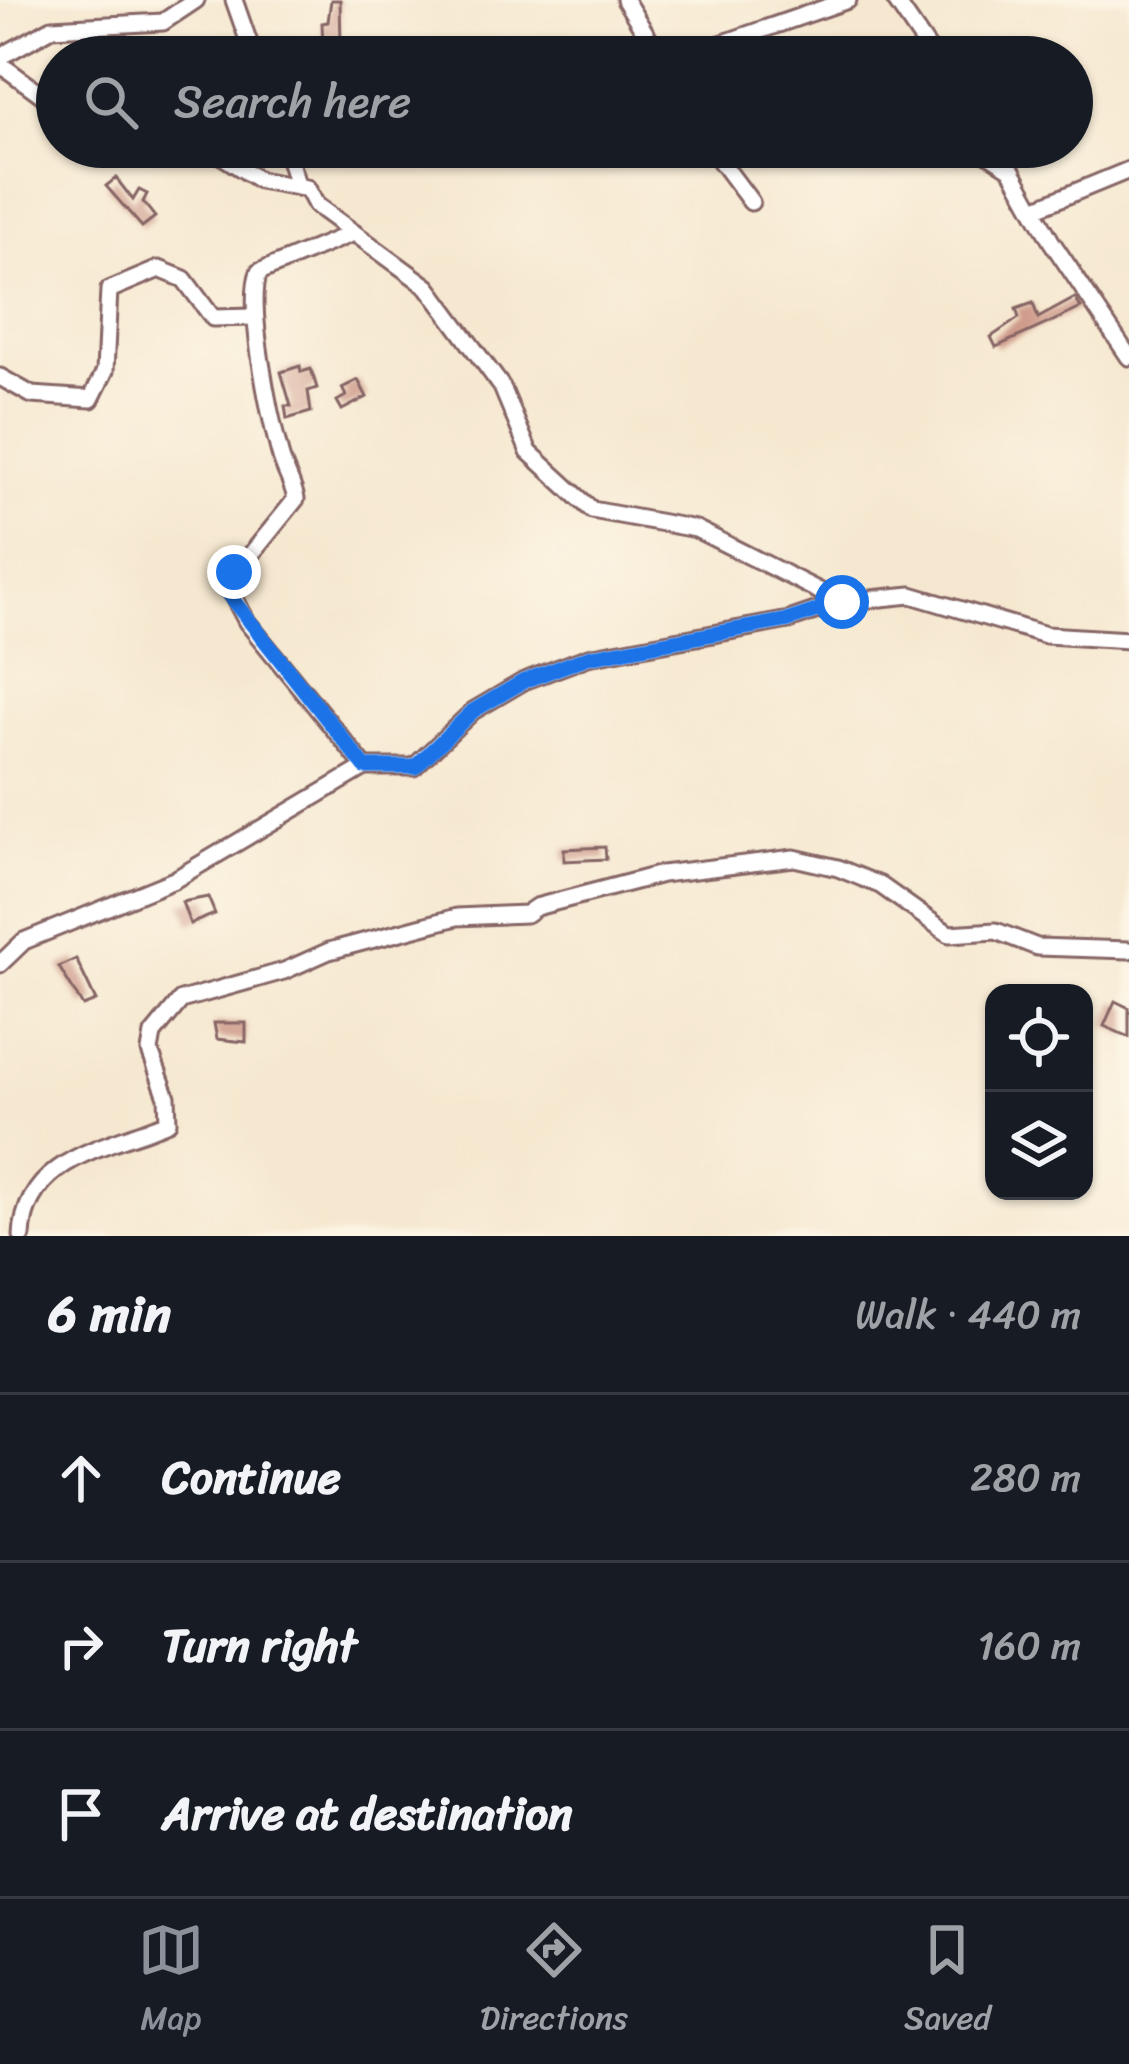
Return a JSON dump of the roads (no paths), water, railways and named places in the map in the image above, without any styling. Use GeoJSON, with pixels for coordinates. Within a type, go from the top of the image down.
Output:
{"type":"FeatureCollection","features":[{"type":"Feature","properties":{"kind":"street"},"geometry":{"type":"LineString","coordinates":[[39,36],[52,28],[163,22],[196,0]]}},
{"type":"Feature","properties":{"kind":"street"},"geometry":{"type":"LineString","coordinates":[[233,0],[246,36]]}},
{"type":"Feature","properties":{"kind":"street"},"geometry":{"type":"LineString","coordinates":[[625,0],[647,36]]}},
{"type":"Feature","properties":{"kind":"street"},"geometry":{"type":"LineString","coordinates":[[744,36],[848,0]]}},
{"type":"Feature","properties":{"kind":"street"},"geometry":{"type":"LineString","coordinates":[[895,0],[920,36]]}},
{"type":"Feature","properties":{"kind":"street"},"geometry":{"type":"LineString","coordinates":[[36,38],[0,61],[36,89]]}},
{"type":"Feature","properties":{"kind":"street"},"geometry":{"type":"LineString","coordinates":[[241,168],[260,180],[307,188]]}},
{"type":"Feature","properties":{"kind":"street"},"geometry":{"type":"LineString","coordinates":[[292,168],[298,188],[307,188]]}},
{"type":"Feature","properties":{"kind":"street"},"geometry":{"type":"LineString","coordinates":[[726,168],[751,202]]}},
{"type":"Feature","properties":{"kind":"street"},"geometry":{"type":"LineString","coordinates":[[1009,168],[1129,357]]}},
{"type":"Feature","properties":{"kind":"street"},"geometry":{"type":"LineString","coordinates":[[1034,209],[1129,170]]}},
{"type":"Feature","properties":{"kind":"street"},"geometry":{"type":"LineString","coordinates":[[307,188],[316,205],[428,287],[502,386],[529,452],[592,510],[696,529],[842,602]]}},
{"type":"Feature","properties":{"kind":"street"},"geometry":{"type":"LineString","coordinates":[[353,233],[259,272],[254,317],[280,455],[296,499],[294,508],[234,572],[228,594],[365,767]]}},
{"type":"Feature","properties":{"kind":"street"},"geometry":{"type":"LineString","coordinates":[[0,377],[32,395],[91,399],[105,371],[110,290],[159,269],[184,279],[213,318],[254,317]]}},
{"type":"Feature","properties":{"kind":"street"},"geometry":{"type":"LineString","coordinates":[[0,964],[24,941],[174,880],[365,767],[415,767],[473,711],[524,681],[588,657],[789,620],[842,602],[911,595],[1046,635],[1129,640]]}},
{"type":"Feature","properties":{"kind":"street"},"geometry":{"type":"LineString","coordinates":[[22,1236],[28,1199],[66,1163],[108,1141],[167,1122],[167,1097],[150,1051],[154,1034],[181,1000],[284,970],[329,951],[457,917],[526,914],[536,907],[662,874],[794,858],[838,868],[880,885],[957,936],[996,931],[1037,946],[1129,950]]}}]}
